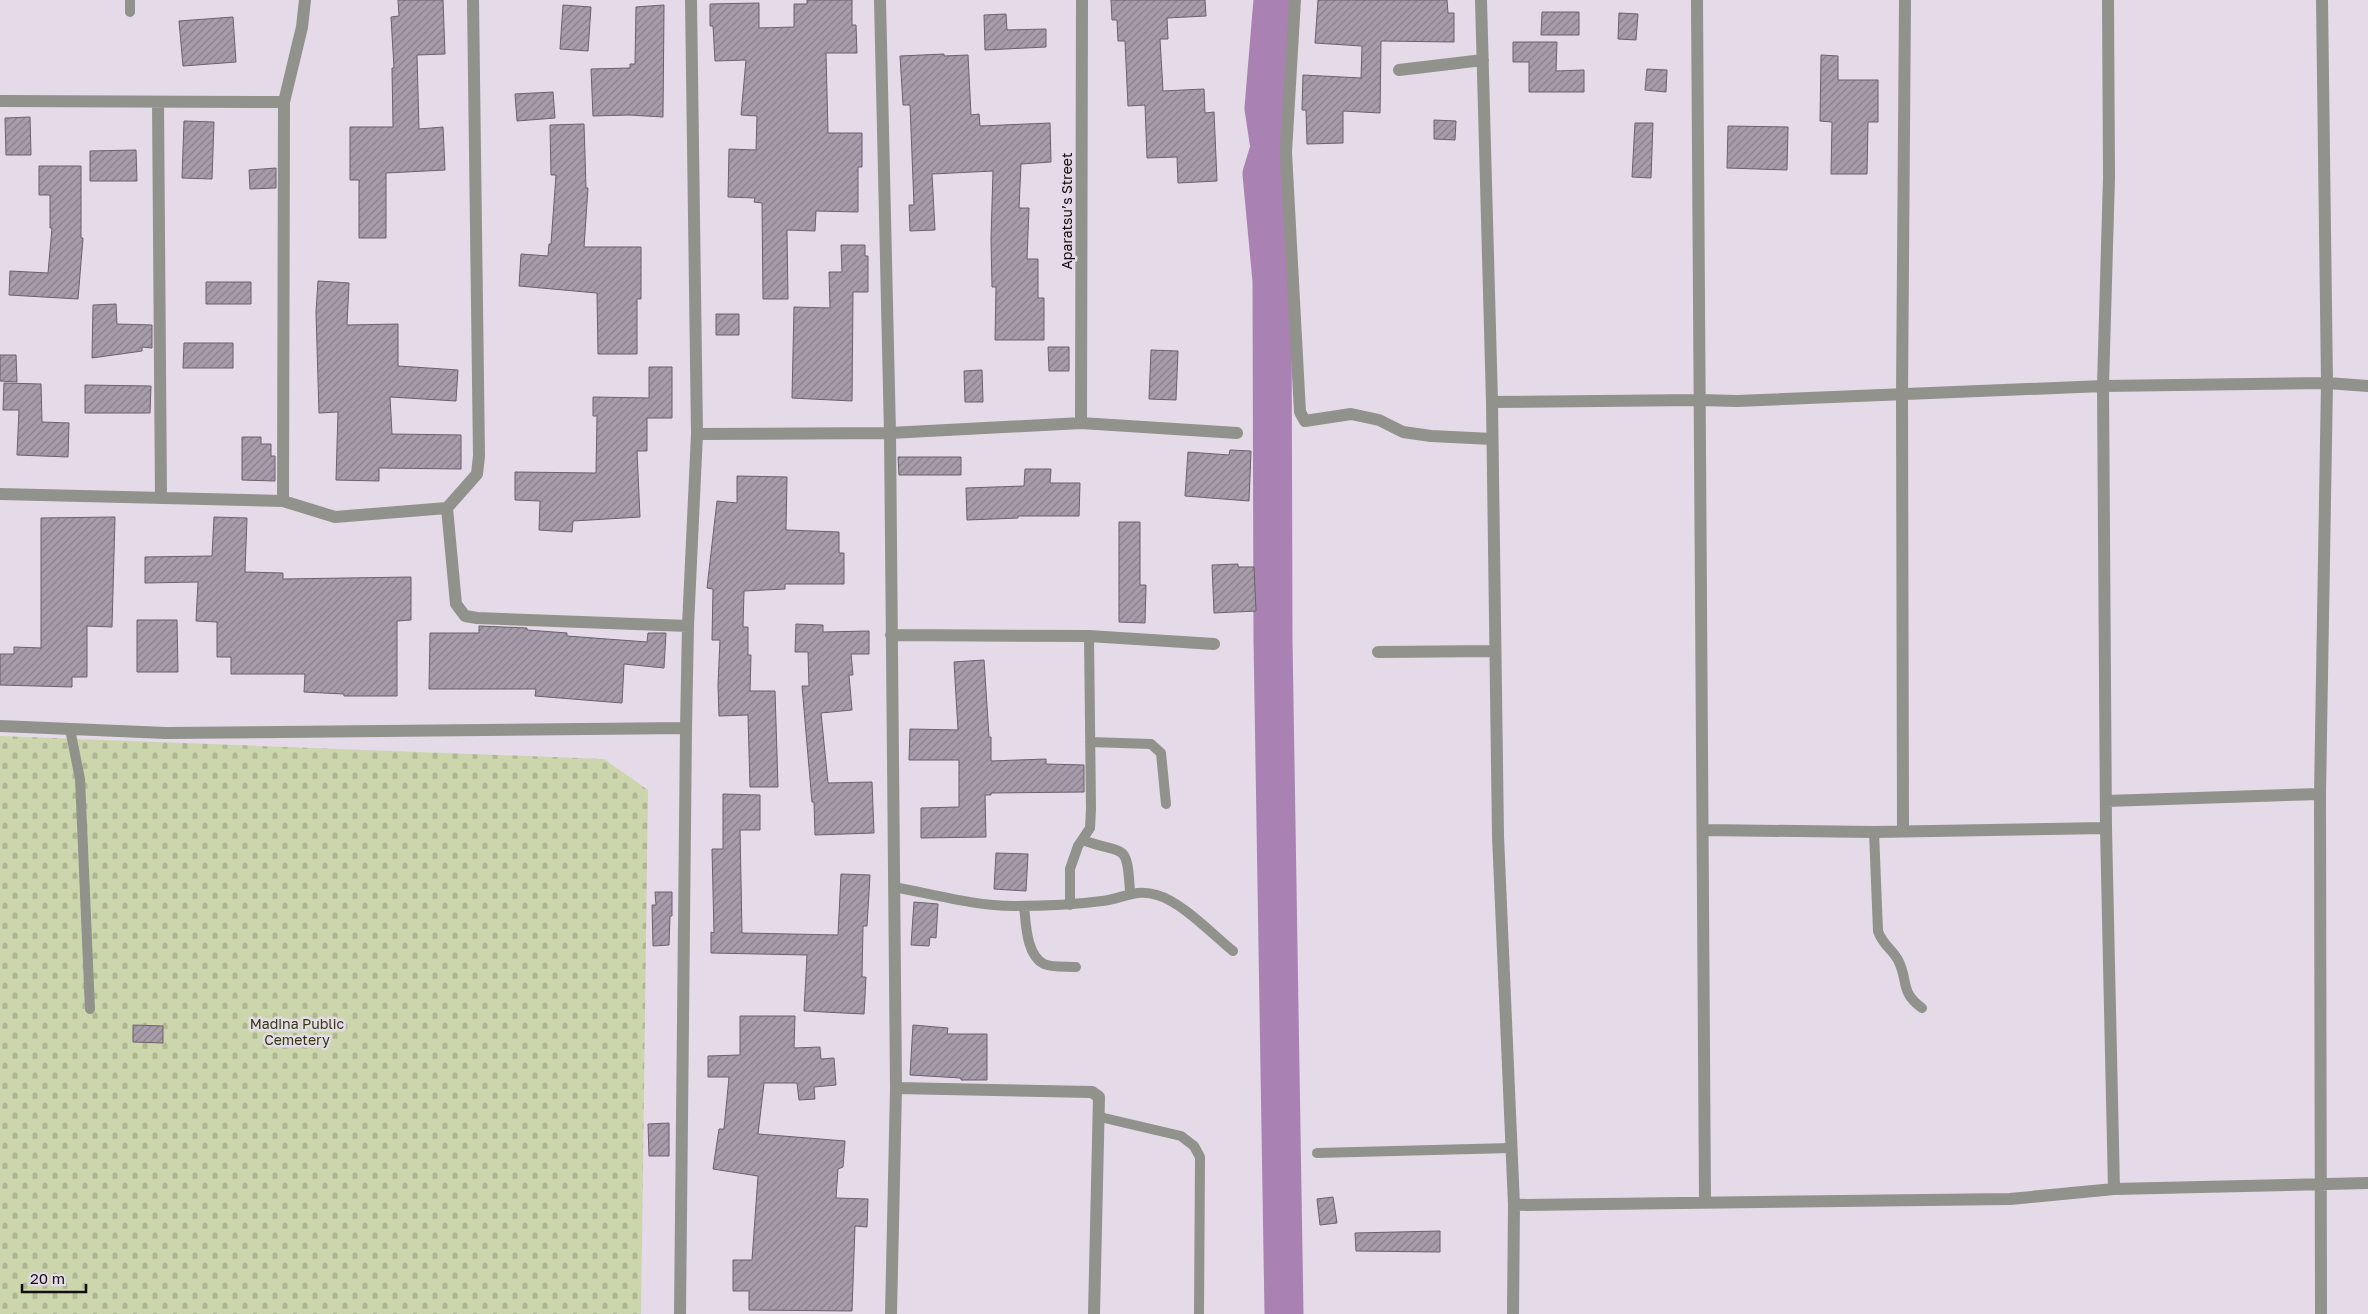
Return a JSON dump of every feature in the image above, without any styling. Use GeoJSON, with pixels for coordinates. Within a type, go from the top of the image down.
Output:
{"type":"FeatureCollection","features":[{"type":"Feature","properties":{"kind":"street"},"geometry":{"type":"LineString","coordinates":[[283,501],[284,102],[302,27],[305,0]]}},
{"type":"Feature","properties":{"kind":"street"},"geometry":{"type":"LineString","coordinates":[[0,494],[283,501],[335,517],[447,508],[477,474],[480,456],[473,0]]}},
{"type":"Feature","properties":{"kind":"street"},"geometry":{"type":"LineString","coordinates":[[680,1314],[686,728],[688,626],[697,434],[691,0]]}},
{"type":"Feature","properties":{"kind":"street"},"geometry":{"type":"LineString","coordinates":[[880,0],[890,433],[896,1088],[891,1314]]}},
{"type":"Feature","properties":{"kind":"street","name":"Aparatsu’s Street"},"geometry":{"type":"LineString","coordinates":[[1081,423],[1082,0]]}},
{"type":"Feature","properties":{"kind":"street"},"geometry":{"type":"LineString","coordinates":[[1295,0],[1286,152],[1300,412],[1305,421],[1351,414],[1379,420],[1403,432],[1431,436],[1492,439]]}},
{"type":"Feature","properties":{"kind":"street"},"geometry":{"type":"LineString","coordinates":[[1481,0],[1492,402],[1498,836],[1514,1205],[1513,1314]]}},
{"type":"Feature","properties":{"kind":"street"},"geometry":{"type":"LineString","coordinates":[[1697,0],[1705,1202]]}},
{"type":"Feature","properties":{"kind":"street"},"geometry":{"type":"LineString","coordinates":[[1903,831],[1902,394],[1905,0]]}},
{"type":"Feature","properties":{"kind":"street"},"geometry":{"type":"LineString","coordinates":[[2108,0],[2109,176],[2103,386],[2106,828],[2114,1189]]}},
{"type":"Feature","properties":{"kind":"street"},"geometry":{"type":"LineString","coordinates":[[2321,1314],[2320,794],[2327,383],[2322,0]]}},
{"type":"Feature","properties":{"kind":"street"},"geometry":{"type":"LineString","coordinates":[[1399,70],[1483,60]]}},
{"type":"Feature","properties":{"kind":"street"},"geometry":{"type":"LineString","coordinates":[[0,101],[284,102]]}},
{"type":"Feature","properties":{"kind":"street"},"geometry":{"type":"LineString","coordinates":[[158,102],[161,498]]}},
{"type":"Feature","properties":{"kind":"street"},"geometry":{"type":"LineString","coordinates":[[1492,402],[1737,401],[2103,386],[2327,383],[2368,386]]}},
{"type":"Feature","properties":{"kind":"street"},"geometry":{"type":"LineString","coordinates":[[697,434],[890,433],[1081,423],[1237,432]]}},
{"type":"Feature","properties":{"kind":"street"},"geometry":{"type":"LineString","coordinates":[[447,508],[456,604],[465,616],[688,626]]}},
{"type":"Feature","properties":{"kind":"street"},"geometry":{"type":"LineString","coordinates":[[891,635],[1089,636],[1214,644]]}},
{"type":"Feature","properties":{"kind":"street"},"geometry":{"type":"LineString","coordinates":[[1378,652],[1495,651]]}},
{"type":"Feature","properties":{"kind":"street"},"geometry":{"type":"LineString","coordinates":[[0,726],[166,733],[686,728]]}},
{"type":"Feature","properties":{"kind":"street"},"geometry":{"type":"LineString","coordinates":[[2106,802],[2320,794]]}},
{"type":"Feature","properties":{"kind":"street"},"geometry":{"type":"LineString","coordinates":[[1704,830],[1874,832],[2106,828]]}},
{"type":"Feature","properties":{"kind":"street"},"geometry":{"type":"LineString","coordinates":[[896,1088],[1092,1092],[1099,1097],[1094,1314]]}},
{"type":"Feature","properties":{"kind":"street"},"geometry":{"type":"LineString","coordinates":[[1514,1205],[2010,1199],[2114,1189],[2368,1183]]}},
{"type":"Feature","properties":{"kind":"lane"},"geometry":{"type":"LineString","coordinates":[[130,0],[130,12]]}},
{"type":"Feature","properties":{"kind":"lane"},"geometry":{"type":"LineString","coordinates":[[1070,905],[1070,869],[1078,846],[1090,828],[1089,636]]}},
{"type":"Feature","properties":{"kind":"lane"},"geometry":{"type":"LineString","coordinates":[[70,729],[80,779],[90,1009]]}},
{"type":"Feature","properties":{"kind":"lane"},"geometry":{"type":"LineString","coordinates":[[1090,742],[1151,744],[1156,747],[1161,753],[1166,804]]}},
{"type":"Feature","properties":{"kind":"lane"},"geometry":{"type":"LineString","coordinates":[[1874,832],[1880,940],[1897,959],[1908,994],[1922,1008]]}},
{"type":"Feature","properties":{"kind":"lane"},"geometry":{"type":"LineString","coordinates":[[1083,840],[1117,848],[1125,854],[1128,863],[1130,892]]}},
{"type":"Feature","properties":{"kind":"lane"},"geometry":{"type":"LineString","coordinates":[[894,887],[974,903],[1024,906],[1070,905],[1106,901],[1130,892],[1144,892],[1159,895],[1168,900],[1233,952]]}},
{"type":"Feature","properties":{"kind":"lane"},"geometry":{"type":"LineString","coordinates":[[1024,906],[1028,939],[1038,959],[1044,964],[1053,966],[1076,967]]}},
{"type":"Feature","properties":{"kind":"lane"},"geometry":{"type":"LineString","coordinates":[[1100,1117],[1181,1136],[1194,1146],[1200,1157],[1199,1314]]}},
{"type":"Feature","properties":{"kind":"lane"},"geometry":{"type":"LineString","coordinates":[[1318,1153],[1511,1148]]}},
{"type":"Feature","properties":{"kind":"green space","name":"Madina Public Cemetery"},"geometry":{"type":"Polygon","coordinates":[[[0,736],[604,759],[648,790],[641,1314],[0,1314],[0,736]]]}},
{"type":"Feature","properties":{"kind":"building"},"geometry":{"type":"Polygon","coordinates":[[[398,0],[443,0],[445,54],[417,55],[419,129],[443,127],[445,170],[386,173],[386,238],[359,238],[359,180],[350,180],[350,127],[393,127],[392,68],[394,68],[391,17],[399,16],[398,0]]]}},
{"type":"Feature","properties":{"kind":"building"},"geometry":{"type":"Polygon","coordinates":[[[807,0],[852,0],[852,25],[856,25],[857,53],[826,53],[828,133],[862,133],[862,167],[858,167],[858,212],[816,211],[815,231],[787,230],[788,299],[763,299],[762,203],[754,202],[755,198],[728,197],[729,149],[756,150],[757,116],[741,115],[746,60],[715,61],[713,26],[710,26],[710,4],[759,3],[759,28],[794,27],[794,4],[807,4],[807,0]]]}},
{"type":"Feature","properties":{"kind":"building"},"geometry":{"type":"Polygon","coordinates":[[[1111,0],[1205,0],[1206,16],[1167,18],[1168,39],[1160,39],[1163,91],[1204,89],[1205,113],[1214,112],[1217,181],[1178,183],[1177,157],[1147,158],[1145,105],[1128,106],[1125,41],[1118,41],[1117,20],[1112,20],[1111,0]]]}},
{"type":"Feature","properties":{"kind":"building"},"geometry":{"type":"Polygon","coordinates":[[[1318,0],[1447,0],[1448,13],[1454,13],[1454,42],[1381,41],[1380,113],[1343,111],[1343,143],[1307,144],[1306,110],[1302,110],[1303,75],[1361,78],[1362,46],[1315,43],[1318,0]]]}},
{"type":"Feature","properties":{"kind":"building"},"geometry":{"type":"Polygon","coordinates":[[[563,5],[591,7],[588,51],[560,49],[563,5]]]}},
{"type":"Feature","properties":{"kind":"building"},"geometry":{"type":"Polygon","coordinates":[[[664,5],[663,117],[629,115],[593,116],[591,69],[630,68],[630,64],[635,64],[636,7],[664,5]]]}},
{"type":"Feature","properties":{"kind":"building"},"geometry":{"type":"Polygon","coordinates":[[[1542,12],[1579,12],[1579,35],[1541,35],[1542,12]]]}},
{"type":"Feature","properties":{"kind":"building"},"geometry":{"type":"Polygon","coordinates":[[[1619,13],[1638,14],[1636,40],[1618,39],[1619,13]]]}},
{"type":"Feature","properties":{"kind":"building"},"geometry":{"type":"Polygon","coordinates":[[[1006,14],[1007,30],[1046,29],[1046,47],[985,50],[984,15],[1006,14]]]}},
{"type":"Feature","properties":{"kind":"building"},"geometry":{"type":"Polygon","coordinates":[[[233,17],[236,62],[183,66],[179,21],[233,17]]]}},
{"type":"Feature","properties":{"kind":"building"},"geometry":{"type":"Polygon","coordinates":[[[1513,42],[1557,42],[1556,71],[1584,70],[1584,92],[1529,92],[1529,62],[1513,62],[1513,42]]]}},
{"type":"Feature","properties":{"kind":"building"},"geometry":{"type":"Polygon","coordinates":[[[944,54],[944,56],[968,55],[971,115],[979,114],[980,126],[1050,123],[1051,162],[1021,164],[1019,208],[1029,208],[1027,259],[1038,259],[1038,298],[1044,298],[1044,340],[995,340],[996,287],[992,287],[991,239],[993,171],[932,174],[935,230],[910,231],[909,205],[914,205],[910,105],[903,105],[900,56],[944,54]]]}},
{"type":"Feature","properties":{"kind":"building"},"geometry":{"type":"Polygon","coordinates":[[[1821,55],[1838,56],[1838,80],[1878,80],[1878,122],[1868,122],[1867,174],[1831,174],[1832,122],[1820,121],[1821,55]]]}},
{"type":"Feature","properties":{"kind":"building"},"geometry":{"type":"Polygon","coordinates":[[[1647,69],[1667,70],[1666,92],[1645,90],[1647,69]]]}},
{"type":"Feature","properties":{"kind":"building"},"geometry":{"type":"Polygon","coordinates":[[[553,92],[555,118],[517,121],[515,94],[553,92]]]}},
{"type":"Feature","properties":{"kind":"building"},"geometry":{"type":"Polygon","coordinates":[[[30,117],[31,155],[6,155],[5,118],[30,117]]]}},
{"type":"Feature","properties":{"kind":"building"},"geometry":{"type":"Polygon","coordinates":[[[1434,120],[1456,121],[1455,140],[1434,139],[1434,120]]]}},
{"type":"Feature","properties":{"kind":"building"},"geometry":{"type":"Polygon","coordinates":[[[184,121],[214,122],[212,179],[182,178],[184,121]]]}},
{"type":"Feature","properties":{"kind":"building"},"geometry":{"type":"Polygon","coordinates":[[[1635,123],[1653,123],[1651,178],[1632,177],[1635,123]]]}},
{"type":"Feature","properties":{"kind":"building"},"geometry":{"type":"Polygon","coordinates":[[[584,124],[586,188],[588,188],[584,247],[641,247],[641,299],[637,299],[637,354],[598,354],[597,293],[519,286],[521,254],[548,256],[549,244],[551,244],[556,175],[551,175],[550,125],[584,124]]]}},
{"type":"Feature","properties":{"kind":"building"},"geometry":{"type":"Polygon","coordinates":[[[1728,126],[1788,127],[1787,170],[1727,168],[1728,126]]]}},
{"type":"Feature","properties":{"kind":"building"},"geometry":{"type":"Polygon","coordinates":[[[136,150],[137,181],[90,181],[90,151],[136,150]]]}},
{"type":"Feature","properties":{"kind":"building"},"geometry":{"type":"Polygon","coordinates":[[[39,166],[81,166],[81,238],[83,238],[78,299],[9,295],[10,271],[48,273],[52,228],[50,228],[50,195],[39,195],[39,166]]]}},
{"type":"Feature","properties":{"kind":"building"},"geometry":{"type":"Polygon","coordinates":[[[276,168],[276,188],[250,189],[249,170],[276,168]]]}},
{"type":"Feature","properties":{"kind":"building"},"geometry":{"type":"Polygon","coordinates":[[[841,245],[865,245],[865,256],[868,256],[868,292],[853,292],[852,401],[792,398],[794,307],[830,308],[829,272],[842,272],[841,245]]]}},
{"type":"Feature","properties":{"kind":"building"},"geometry":{"type":"Polygon","coordinates":[[[318,281],[349,283],[347,325],[398,324],[398,366],[458,370],[456,401],[390,397],[392,434],[461,435],[461,469],[379,468],[379,481],[336,480],[338,412],[319,413],[316,312],[318,281]]]}},
{"type":"Feature","properties":{"kind":"building"},"geometry":{"type":"Polygon","coordinates":[[[206,282],[251,282],[251,304],[206,304],[206,282]]]}},
{"type":"Feature","properties":{"kind":"building"},"geometry":{"type":"Polygon","coordinates":[[[116,304],[117,324],[152,325],[152,348],[142,347],[142,351],[92,358],[93,305],[116,304]]]}},
{"type":"Feature","properties":{"kind":"building"},"geometry":{"type":"Polygon","coordinates":[[[716,314],[739,314],[739,335],[716,335],[716,314]]]}},
{"type":"Feature","properties":{"kind":"building"},"geometry":{"type":"Polygon","coordinates":[[[184,343],[233,343],[233,368],[183,368],[184,343]]]}},
{"type":"Feature","properties":{"kind":"building"},"geometry":{"type":"Polygon","coordinates":[[[1048,347],[1069,347],[1069,371],[1049,371],[1048,347]]]}},
{"type":"Feature","properties":{"kind":"building"},"geometry":{"type":"Polygon","coordinates":[[[1151,350],[1178,351],[1176,400],[1149,399],[1151,350]]]}},
{"type":"Feature","properties":{"kind":"building"},"geometry":{"type":"Polygon","coordinates":[[[0,355],[16,355],[17,382],[0,381],[0,355]]]}},
{"type":"Feature","properties":{"kind":"building"},"geometry":{"type":"Polygon","coordinates":[[[649,367],[672,367],[672,418],[647,418],[647,451],[637,451],[640,517],[573,521],[572,532],[539,530],[540,501],[515,500],[515,472],[596,473],[597,416],[593,416],[593,397],[649,398],[649,367]]]}},
{"type":"Feature","properties":{"kind":"building"},"geometry":{"type":"Polygon","coordinates":[[[982,370],[983,402],[965,402],[964,371],[982,370]]]}},
{"type":"Feature","properties":{"kind":"building"},"geometry":{"type":"Polygon","coordinates":[[[4,383],[41,384],[42,422],[69,423],[68,457],[17,455],[19,410],[3,410],[4,383]]]}},
{"type":"Feature","properties":{"kind":"building"},"geometry":{"type":"Polygon","coordinates":[[[85,385],[151,386],[150,413],[85,413],[85,385]]]}},
{"type":"Feature","properties":{"kind":"building"},"geometry":{"type":"Polygon","coordinates":[[[242,437],[261,437],[261,444],[271,444],[271,456],[275,456],[275,481],[242,480],[242,437]]]}},
{"type":"Feature","properties":{"kind":"building"},"geometry":{"type":"Polygon","coordinates":[[[1230,450],[1251,451],[1249,501],[1185,496],[1188,452],[1229,455],[1230,450]]]}},
{"type":"Feature","properties":{"kind":"building"},"geometry":{"type":"Polygon","coordinates":[[[898,457],[961,457],[961,475],[899,475],[898,457]]]}},
{"type":"Feature","properties":{"kind":"building"},"geometry":{"type":"Polygon","coordinates":[[[1025,469],[1051,469],[1050,483],[1080,483],[1079,516],[1018,516],[1018,518],[967,520],[966,488],[1024,486],[1025,469]]]}},
{"type":"Feature","properties":{"kind":"building"},"geometry":{"type":"Polygon","coordinates":[[[737,476],[787,477],[786,530],[839,532],[839,553],[844,553],[844,584],[785,584],[785,589],[744,591],[743,627],[748,627],[748,655],[751,655],[750,691],[775,691],[778,787],[750,787],[748,715],[719,716],[720,640],[712,640],[713,589],[707,588],[717,501],[737,503],[737,476]]]}},
{"type":"Feature","properties":{"kind":"building"},"geometry":{"type":"Polygon","coordinates":[[[115,517],[112,627],[87,626],[87,677],[72,677],[72,687],[0,685],[0,654],[14,654],[14,647],[41,648],[41,518],[115,517]]]}},
{"type":"Feature","properties":{"kind":"building"},"geometry":{"type":"Polygon","coordinates":[[[214,517],[247,518],[245,572],[283,573],[283,579],[411,577],[411,620],[397,621],[397,696],[344,696],[344,694],[304,692],[305,674],[231,674],[231,657],[217,657],[217,622],[196,621],[198,582],[145,583],[145,557],[212,556],[214,517]]]}},
{"type":"Feature","properties":{"kind":"building"},"geometry":{"type":"Polygon","coordinates":[[[1119,522],[1140,522],[1140,585],[1146,585],[1145,623],[1119,622],[1119,522]]]}},
{"type":"Feature","properties":{"kind":"building"},"geometry":{"type":"Polygon","coordinates":[[[1238,564],[1238,567],[1254,567],[1256,611],[1214,613],[1212,565],[1238,564]]]}},
{"type":"Feature","properties":{"kind":"building"},"geometry":{"type":"Polygon","coordinates":[[[137,620],[177,620],[178,672],[137,672],[137,620]]]}},
{"type":"Feature","properties":{"kind":"building"},"geometry":{"type":"Polygon","coordinates":[[[796,624],[823,625],[823,632],[869,631],[869,654],[851,654],[853,675],[849,675],[852,710],[821,713],[828,783],[872,782],[874,833],[815,835],[814,802],[812,802],[802,686],[809,686],[808,652],[795,652],[796,624]]]}},
{"type":"Feature","properties":{"kind":"building"},"geometry":{"type":"Polygon","coordinates":[[[479,626],[527,628],[527,630],[567,633],[567,636],[647,642],[648,633],[666,633],[664,668],[624,664],[622,703],[535,696],[536,689],[429,689],[430,633],[479,633],[479,626]]]}},
{"type":"Feature","properties":{"kind":"building"},"geometry":{"type":"Polygon","coordinates":[[[984,660],[989,737],[991,737],[991,761],[1046,759],[1046,764],[1084,765],[1084,792],[991,793],[991,795],[985,795],[986,837],[921,838],[921,808],[959,807],[959,760],[909,760],[910,729],[958,730],[954,662],[984,660]]]}},
{"type":"Feature","properties":{"kind":"building"},"geometry":{"type":"Polygon","coordinates":[[[723,794],[760,795],[760,830],[740,830],[742,933],[838,935],[841,874],[870,875],[867,926],[863,926],[862,977],[866,977],[864,1014],[804,1011],[807,955],[711,953],[711,932],[714,933],[712,849],[723,849],[723,794]]]}},
{"type":"Feature","properties":{"kind":"building"},"geometry":{"type":"Polygon","coordinates":[[[996,853],[1028,854],[1026,891],[994,889],[996,853]]]}},
{"type":"Feature","properties":{"kind":"building"},"geometry":{"type":"Polygon","coordinates":[[[655,892],[672,892],[669,945],[653,946],[652,905],[656,905],[655,892]]]}},
{"type":"Feature","properties":{"kind":"building"},"geometry":{"type":"Polygon","coordinates":[[[914,902],[938,904],[936,938],[930,937],[929,946],[911,945],[914,902]]]}},
{"type":"Feature","properties":{"kind":"building"},"geometry":{"type":"Polygon","coordinates":[[[740,1016],[795,1016],[794,1048],[820,1047],[821,1059],[834,1058],[836,1085],[814,1087],[815,1099],[799,1100],[797,1083],[764,1083],[758,1134],[845,1141],[843,1167],[838,1169],[836,1198],[868,1199],[867,1227],[855,1226],[852,1311],[749,1310],[749,1291],[733,1291],[733,1260],[752,1260],[758,1176],[713,1169],[719,1129],[724,1129],[729,1077],[708,1077],[708,1056],[740,1055],[740,1016]]]}},
{"type":"Feature","properties":{"kind":"building"},"geometry":{"type":"Polygon","coordinates":[[[133,1025],[163,1026],[163,1043],[133,1042],[133,1025]]]}},
{"type":"Feature","properties":{"kind":"building"},"geometry":{"type":"Polygon","coordinates":[[[913,1025],[948,1028],[947,1034],[987,1034],[987,1080],[961,1080],[961,1078],[910,1075],[913,1025]]]}},
{"type":"Feature","properties":{"kind":"building"},"geometry":{"type":"Polygon","coordinates":[[[669,1123],[669,1156],[649,1156],[648,1124],[669,1123]]]}},
{"type":"Feature","properties":{"kind":"building"},"geometry":{"type":"Polygon","coordinates":[[[1333,1197],[1337,1223],[1320,1225],[1317,1199],[1333,1197]]]}},
{"type":"Feature","properties":{"kind":"building"},"geometry":{"type":"Polygon","coordinates":[[[1440,1231],[1440,1252],[1356,1251],[1355,1233],[1440,1231]]]}},
{"type":"Feature","properties":{"kind":"waterway"},"geometry":{"type":"LineString","coordinates":[[1273,0],[1264,108],[1270,148],[1262,174],[1272,281],[1273,640],[1284,1314]]}}]}
